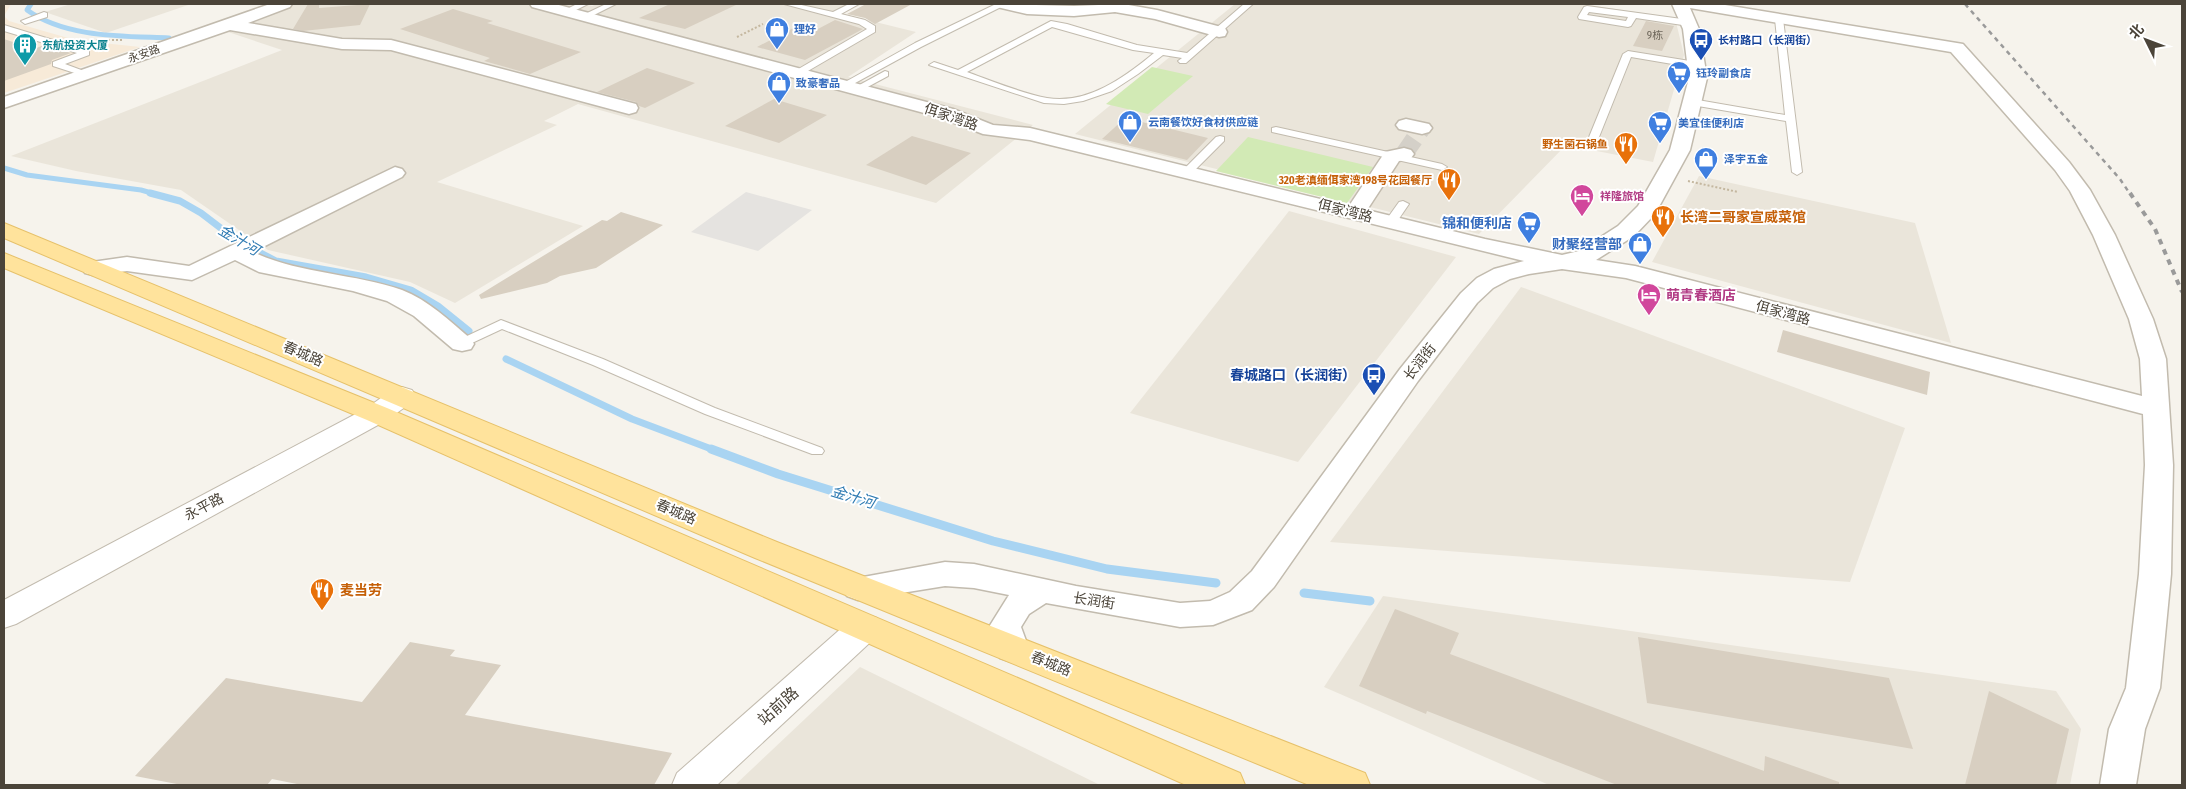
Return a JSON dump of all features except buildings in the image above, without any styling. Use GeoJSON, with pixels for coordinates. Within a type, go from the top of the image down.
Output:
{"type":"FeatureCollection","features":[{"type":"Feature","properties":{"kind":"main road","name":"春城路"},"geometry":{"type":"LineString","coordinates":[[4,230],[94,268],[865,627],[1226,785]]}},
{"type":"Feature","properties":{"kind":"main road","name":"春城路"},"geometry":{"type":"LineString","coordinates":[[4,260],[390,405],[766,550],[1351,785]]}},
{"type":"Feature","properties":{"kind":"street","name":"永安路"},"geometry":{"type":"LineString","coordinates":[[4,103],[284,4]]}},
{"type":"Feature","properties":{"kind":"street","name":"佴家湾路"},"geometry":{"type":"LineString","coordinates":[[538,4],[581,9],[798,73],[946,114],[990,130],[1030,134],[1485,246],[1562,262],[1627,271],[1830,326],[2154,408]]}},
{"type":"Feature","properties":{"kind":"street"},"geometry":{"type":"LineString","coordinates":[[1001,5],[1027,10],[1070,7],[1074,11],[1116,7],[1157,15],[1219,32]]}},
{"type":"Feature","properties":{"kind":"street"},"geometry":{"type":"LineString","coordinates":[[1687,10],[1780,19],[1957,48],[2062,166],[2080,190],[2104,235],[2141,319],[2153,359],[2154,408],[2159,465],[2154,574],[2143,688],[2127,729],[2118,785]]}},
{"type":"Feature","properties":{"kind":"street","name":"长润街"},"geometry":{"type":"LineString","coordinates":[[858,588],[945,574],[974,576],[1041,591],[1180,614],[1213,613],[1241,601],[1263,579],[1367,432],[1469,298],[1485,282],[1502,274],[1527,267],[1586,256],[1626,232],[1647,209],[1680,150],[1698,78],[1687,10]]}},
{"type":"Feature","properties":{"kind":"street"},"geometry":{"type":"LineString","coordinates":[[228,25],[342,44],[392,45],[629,108]]}},
{"type":"Feature","properties":{"kind":"street"},"geometry":{"type":"LineString","coordinates":[[1354,214],[1394,154]]}},
{"type":"Feature","properties":{"kind":"street"},"geometry":{"type":"LineString","coordinates":[[94,268],[127,264],[192,273],[395,173]]}},
{"type":"Feature","properties":{"kind":"street"},"geometry":{"type":"LineString","coordinates":[[236,252],[267,267],[357,285],[395,296],[422,311],[467,341]]}},
{"type":"Feature","properties":{"kind":"street","name":"永平路"},"geometry":{"type":"LineString","coordinates":[[4,614],[390,405]]}},
{"type":"Feature","properties":{"kind":"street"},"geometry":{"type":"LineString","coordinates":[[1012,649],[1005,627],[1018,605],[1041,591]]}},
{"type":"Feature","properties":{"kind":"street","name":"站前路"},"geometry":{"type":"LineString","coordinates":[[691,785],[865,627]]}},
{"type":"Feature","properties":{"kind":"lane"},"geometry":{"type":"LineString","coordinates":[[581,9],[612,4]]}},
{"type":"Feature","properties":{"kind":"lane"},"geometry":{"type":"LineString","coordinates":[[788,4],[862,22],[872,28],[870,32],[798,73]]}},
{"type":"Feature","properties":{"kind":"lane"},"geometry":{"type":"LineString","coordinates":[[834,15],[855,4]]}},
{"type":"Feature","properties":{"kind":"lane"},"geometry":{"type":"LineString","coordinates":[[1180,64],[1249,4]]}},
{"type":"Feature","properties":{"kind":"lane"},"geometry":{"type":"LineString","coordinates":[[850,87],[918,45],[1001,5]]}},
{"type":"Feature","properties":{"kind":"lane"},"geometry":{"type":"LineString","coordinates":[[1634,15],[1628,24],[1582,17],[1587,9],[1634,15],[1687,10]]}},
{"type":"Feature","properties":{"kind":"lane"},"geometry":{"type":"LineString","coordinates":[[25,20],[44,15]]}},
{"type":"Feature","properties":{"kind":"lane"},"geometry":{"type":"LineString","coordinates":[[1780,19],[1797,172]]}},
{"type":"Feature","properties":{"kind":"lane"},"geometry":{"type":"LineString","coordinates":[[959,73],[1051,24],[1064,26],[1136,48],[1189,56]]}},
{"type":"Feature","properties":{"kind":"lane"},"geometry":{"type":"LineString","coordinates":[[4,28],[86,53],[56,64],[87,74]]}},
{"type":"Feature","properties":{"kind":"lane"},"geometry":{"type":"LineString","coordinates":[[934,65],[1047,101],[1062,102],[1102,93],[1116,86],[1161,52]]}},
{"type":"Feature","properties":{"kind":"lane"},"geometry":{"type":"LineString","coordinates":[[1590,147],[1628,54],[1696,65]]}},
{"type":"Feature","properties":{"kind":"lane"},"geometry":{"type":"LineString","coordinates":[[850,87],[885,74]]}},
{"type":"Feature","properties":{"kind":"lane"},"geometry":{"type":"LineString","coordinates":[[1692,102],[1791,119]]}},
{"type":"Feature","properties":{"kind":"lane"},"geometry":{"type":"LineString","coordinates":[[1276,130],[1394,154],[1442,167]]}},
{"type":"Feature","properties":{"kind":"lane"},"geometry":{"type":"LineString","coordinates":[[1187,172],[1220,139]]}},
{"type":"Feature","properties":{"kind":"lane"},"geometry":{"type":"LineString","coordinates":[[1390,223],[1403,204]]}},
{"type":"Feature","properties":{"kind":"lane"},"geometry":{"type":"LineString","coordinates":[[467,341],[501,324],[598,362],[710,411],[817,451]]}},
{"type":"Feature","properties":{"kind":"path"},"geometry":{"type":"LineString","coordinates":[[735,39],[763,24]]}},
{"type":"Feature","properties":{"kind":"path"},"geometry":{"type":"LineString","coordinates":[[94,40],[128,40]]}},
{"type":"Feature","properties":{"kind":"path"},"geometry":{"type":"LineString","coordinates":[[1691,182],[1738,192]]}},
{"type":"Feature","properties":{"kind":"shaded area"},"geometry":{"type":"Polygon","coordinates":[[[4,4],[11,4],[4,16],[4,4]]]}},
{"type":"Feature","properties":{"kind":"shaded area"},"geometry":{"type":"Polygon","coordinates":[[[71,4],[191,4],[106,33],[45,12],[71,4]]]}},
{"type":"Feature","properties":{"kind":"shaded area"},"geometry":{"type":"Polygon","coordinates":[[[296,4],[583,4],[592,6],[597,4],[862,4],[843,14],[916,32],[848,77],[1033,125],[936,203],[578,104],[544,121],[557,125],[437,182],[583,226],[455,303],[410,282],[268,250],[181,190],[76,171],[11,156],[282,50],[225,31],[296,4]]]}},
{"type":"Feature","properties":{"kind":"shaded area"},"geometry":{"type":"Polygon","coordinates":[[[1235,4],[1582,4],[1675,18],[1684,55],[1653,162],[1566,145],[1479,234],[1075,134],[1235,4]]]}},
{"type":"Feature","properties":{"kind":"shaded area"},"geometry":{"type":"Polygon","coordinates":[[[4,16],[9,21],[75,40],[140,47],[4,93],[4,16]]]}},
{"type":"Feature","properties":{"kind":"shaded area"},"geometry":{"type":"Polygon","coordinates":[[[1699,176],[1915,223],[1951,343],[1652,262],[1699,176]]]}},
{"type":"Feature","properties":{"kind":"shaded area"},"geometry":{"type":"Polygon","coordinates":[[[746,192],[812,210],[758,251],[691,232],[746,192]]]}},
{"type":"Feature","properties":{"kind":"shaded area"},"geometry":{"type":"Polygon","coordinates":[[[1289,211],[1456,257],[1298,462],[1130,413],[1289,211]]]}},
{"type":"Feature","properties":{"kind":"shaded area"},"geometry":{"type":"Polygon","coordinates":[[[1521,287],[1905,428],[1850,582],[1330,542],[1521,287]]]}},
{"type":"Feature","properties":{"kind":"shaded area"},"geometry":{"type":"Polygon","coordinates":[[[1383,596],[2056,691],[2081,729],[2070,785],[1549,785],[1324,687],[1383,596]]]}},
{"type":"Feature","properties":{"kind":"shaded area"},"geometry":{"type":"Polygon","coordinates":[[[860,667],[1100,785],[735,785],[860,667]]]}},
{"type":"Feature","properties":{"kind":"green space"},"geometry":{"type":"Polygon","coordinates":[[[1152,67],[1193,76],[1148,114],[1106,104],[1152,67]]]}},
{"type":"Feature","properties":{"kind":"green space"},"geometry":{"type":"Polygon","coordinates":[[[1248,137],[1373,167],[1347,203],[1216,171],[1248,137]]]}},
{"type":"Feature","properties":{"kind":"waterway","name":"金汁河"},"geometry":{"type":"LineString","coordinates":[[31,4],[27,10],[42,19],[77,31],[114,36],[169,38]]}},
{"type":"Feature","properties":{"kind":"waterway","name":"金汁河"},"geometry":{"type":"LineString","coordinates":[[4,168],[27,175],[141,190],[155,194]]}},
{"type":"Feature","properties":{"kind":"waterway","name":"金汁河"},"geometry":{"type":"LineString","coordinates":[[150,193],[180,201],[201,213],[239,242],[276,261],[366,277],[411,290],[438,306],[469,331]]}},
{"type":"Feature","properties":{"kind":"waterway","name":"金汁河"},"geometry":{"type":"LineString","coordinates":[[506,359],[632,419],[714,450]]}},
{"type":"Feature","properties":{"kind":"waterway","name":"金汁河"},"geometry":{"type":"LineString","coordinates":[[711,449],[778,474],[993,541],[1107,569],[1216,583]]}},
{"type":"Feature","properties":{"kind":"waterway","name":"金汁河"},"geometry":{"type":"LineString","coordinates":[[1304,593],[1370,601]]}},
{"type":"Feature","properties":{"kind":"tunnel"},"geometry":{"type":"LineString","coordinates":[[1404,154],[1422,128]]}},
{"type":"Feature","properties":{"kind":"railway"},"geometry":{"type":"LineString","coordinates":[[1965,4],[2120,179],[2130,194]]}},
{"type":"Feature","properties":{"kind":"railway"},"geometry":{"type":"LineString","coordinates":[[2130,193],[2155,229],[2182,292]]}},
{"type":"Feature","properties":{"kind":"place","name":"理好"},"geometry":{"type":"Point","coordinates":[777,50]}},
{"type":"Feature","properties":{"kind":"place","name":"长村路口（长润街）"},"geometry":{"type":"Point","coordinates":[1701,61]}},
{"type":"Feature","properties":{"kind":"place","name":"东航投资大厦"},"geometry":{"type":"Point","coordinates":[25,66]}},
{"type":"Feature","properties":{"kind":"place","name":"钰玲副食店"},"geometry":{"type":"Point","coordinates":[1679,94]}},
{"type":"Feature","properties":{"kind":"place","name":"致豪奢品"},"geometry":{"type":"Point","coordinates":[779,104]}},
{"type":"Feature","properties":{"kind":"place","name":"云南餐饮好食材供应链"},"geometry":{"type":"Point","coordinates":[1130,143]}},
{"type":"Feature","properties":{"kind":"place","name":"美宜佳便利店"},"geometry":{"type":"Point","coordinates":[1660,144]}},
{"type":"Feature","properties":{"kind":"place","name":"野生菌石锅鱼"},"geometry":{"type":"Point","coordinates":[1626,165]}},
{"type":"Feature","properties":{"kind":"place","name":"泽宇五金"},"geometry":{"type":"Point","coordinates":[1706,180]}},
{"type":"Feature","properties":{"kind":"place","name":"320老滇缅佴家湾198号花园餐厅"},"geometry":{"type":"Point","coordinates":[1449,201]}},
{"type":"Feature","properties":{"kind":"place","name":"祥隆旅馆"},"geometry":{"type":"Point","coordinates":[1582,217]}},
{"type":"Feature","properties":{"kind":"place","name":"长湾二哥家宣威菜馆"},"geometry":{"type":"Point","coordinates":[1663,238]}},
{"type":"Feature","properties":{"kind":"place","name":"锦和便利店"},"geometry":{"type":"Point","coordinates":[1529,244]}},
{"type":"Feature","properties":{"kind":"place","name":"财聚经营部"},"geometry":{"type":"Point","coordinates":[1640,265]}},
{"type":"Feature","properties":{"kind":"place","name":"萌青春酒店"},"geometry":{"type":"Point","coordinates":[1649,316]}},
{"type":"Feature","properties":{"kind":"place","name":"春城路口（长润街）"},"geometry":{"type":"Point","coordinates":[1374,396]}},
{"type":"Feature","properties":{"kind":"place","name":"麦当劳"},"geometry":{"type":"Point","coordinates":[322,611]}}]}
